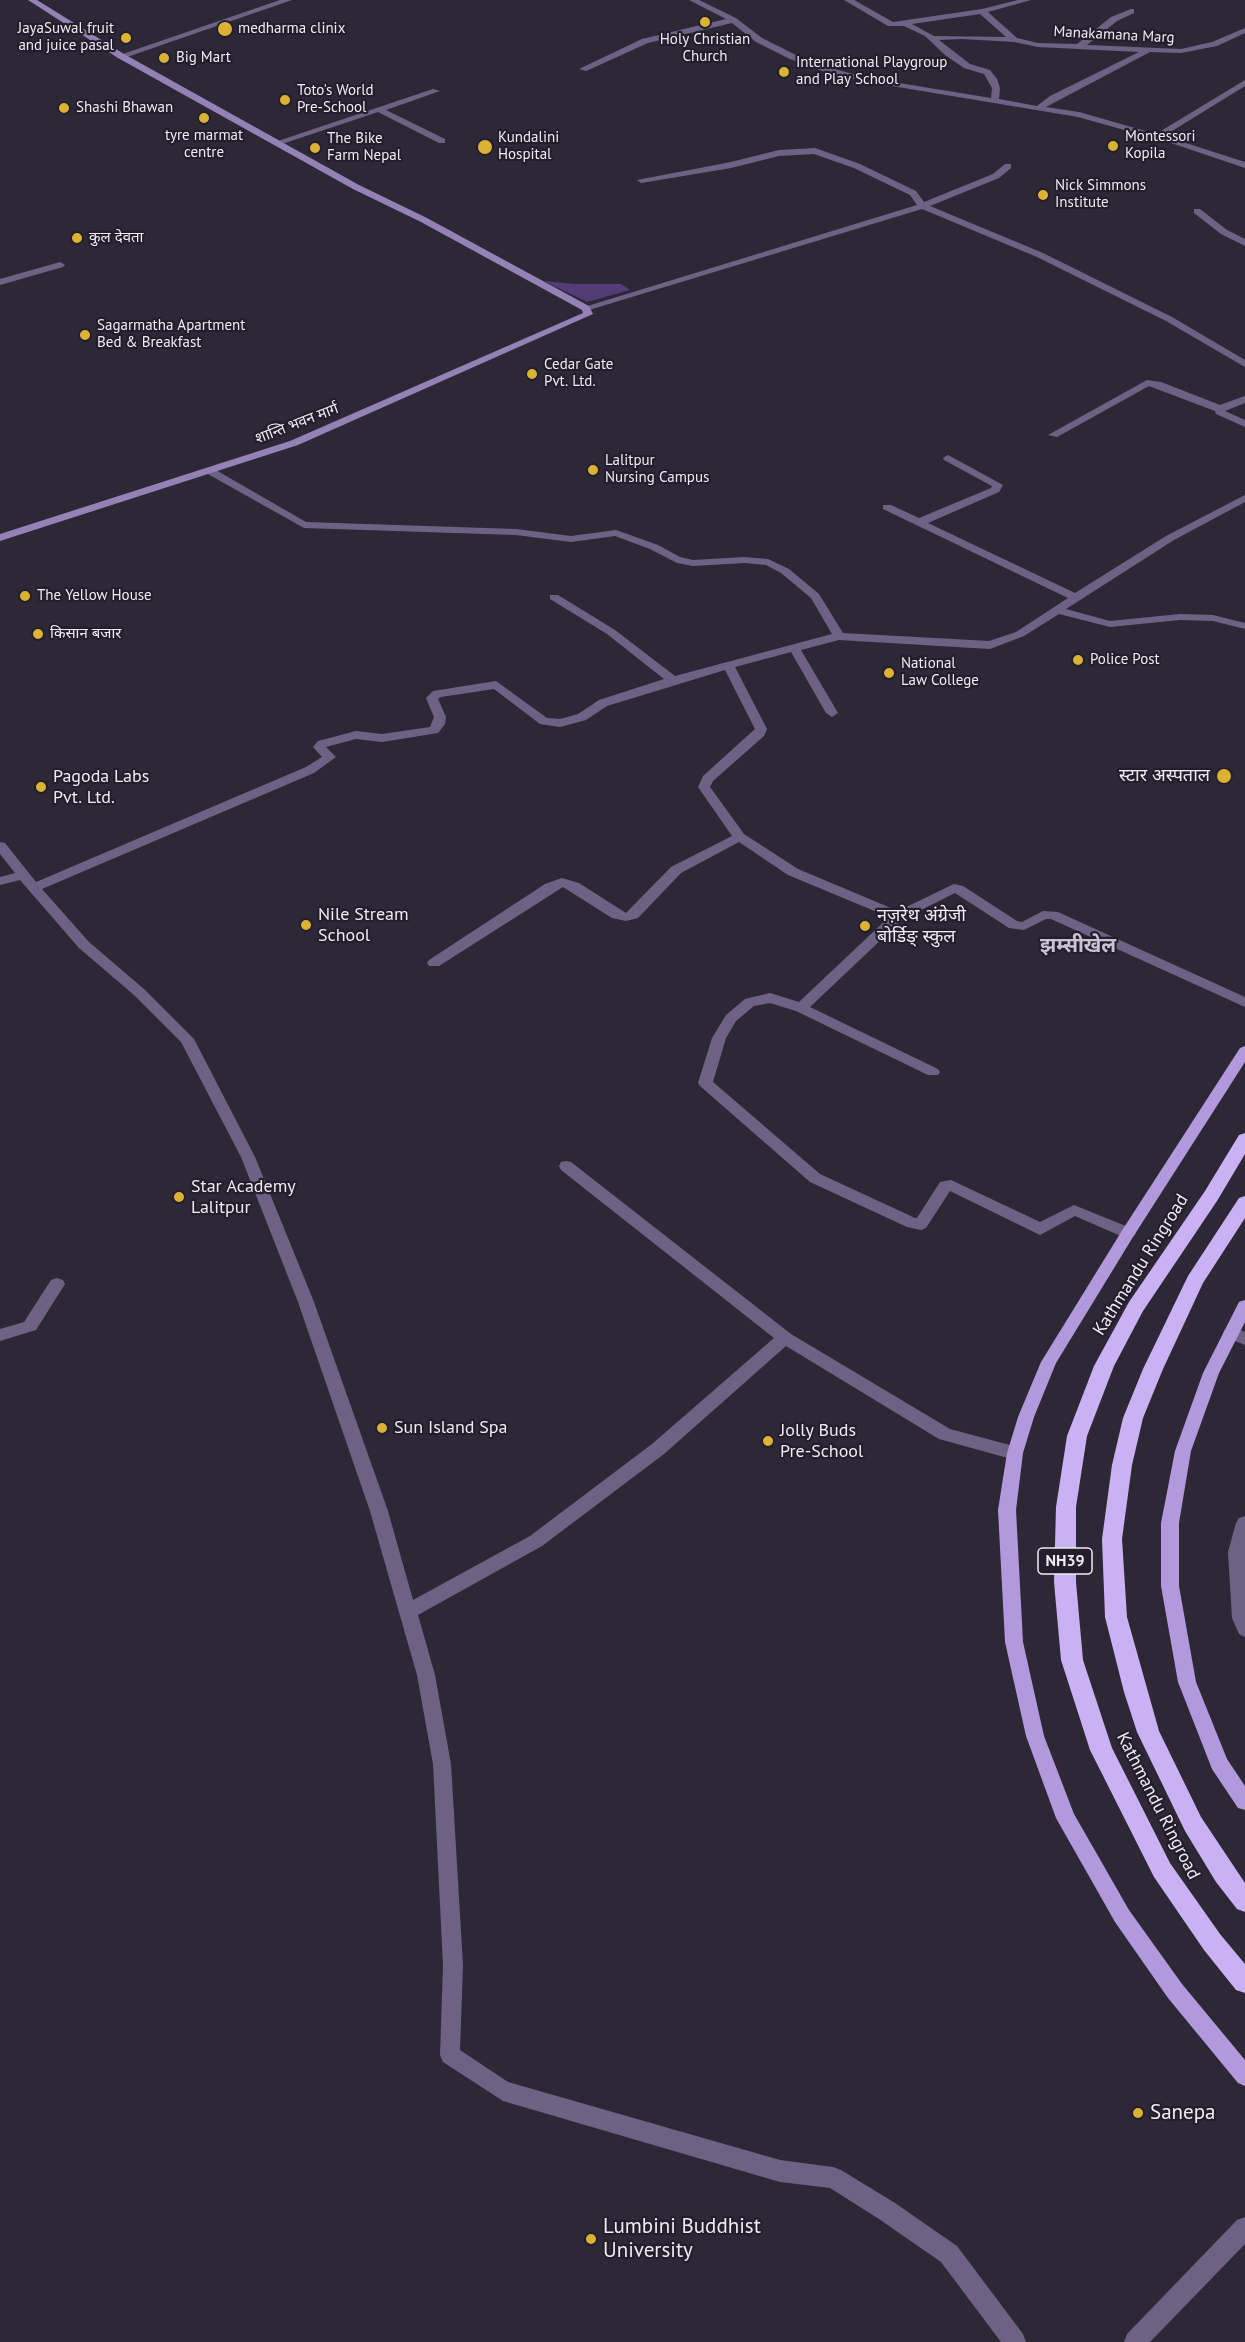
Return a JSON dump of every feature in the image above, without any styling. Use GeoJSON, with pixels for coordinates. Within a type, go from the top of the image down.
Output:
{"type":"FeatureCollection","features":[{"type":"Feature","properties":{"kind":"highway","name":"Kathmandu Ringroad"},"geometry":{"type":"LineString","coordinates":[[1245,1139],[1211,1196],[1136,1307],[1104,1366],[1077,1436],[1066,1507],[1065,1582],[1072,1660],[1101,1750],[1162,1870],[1212,1942],[1245,1982]]}},
{"type":"Feature","properties":{"kind":"highway","name":"Kathmandu Ringroad"},"geometry":{"type":"LineString","coordinates":[[1245,1203],[1196,1281],[1137,1408],[1122,1465],[1112,1539],[1116,1617],[1135,1692],[1148,1732],[1193,1824],[1224,1874],[1245,1901]]}},
{"type":"Feature","properties":{"kind":"main road"},"geometry":{"type":"LineString","coordinates":[[32,0],[121,56],[276,143],[586,308]]}},
{"type":"Feature","properties":{"kind":"main road","name":"शान्ति भवन मार्ग"},"geometry":{"type":"LineString","coordinates":[[0,538],[210,471],[335,427],[586,317],[588,314],[586,308]]}},
{"type":"Feature","properties":{"kind":"main road"},"geometry":{"type":"LineString","coordinates":[[1245,1051],[1128,1233],[1049,1362],[1026,1417],[1015,1453],[1007,1510],[1014,1642],[1035,1736],[1065,1818],[1122,1916],[1174,1992],[1245,2076]]}},
{"type":"Feature","properties":{"kind":"main road"},"geometry":{"type":"LineString","coordinates":[[1245,1306],[1238,1336],[1211,1373],[1183,1451],[1170,1523],[1170,1586],[1187,1682],[1219,1763],[1245,1802]]}},
{"type":"Feature","properties":{"kind":"street"},"geometry":{"type":"LineString","coordinates":[[121,56],[288,0]]}},
{"type":"Feature","properties":{"kind":"street"},"geometry":{"type":"LineString","coordinates":[[693,0],[733,20],[759,40],[793,57],[828,70],[868,80],[1098,119],[1245,165]]}},
{"type":"Feature","properties":{"kind":"street"},"geometry":{"type":"LineString","coordinates":[[855,1],[891,24],[905,24],[946,14],[982,11],[1027,0]]}},
{"type":"Feature","properties":{"kind":"street"},"geometry":{"type":"LineString","coordinates":[[982,11],[1014,40]]}},
{"type":"Feature","properties":{"kind":"street"},"geometry":{"type":"LineString","coordinates":[[1080,46],[1114,20],[1131,11]]}},
{"type":"Feature","properties":{"kind":"street"},"geometry":{"type":"LineString","coordinates":[[583,69],[645,41],[733,20]]}},
{"type":"Feature","properties":{"kind":"street"},"geometry":{"type":"LineString","coordinates":[[905,24],[932,38],[967,66],[987,72],[993,80],[995,100]]}},
{"type":"Feature","properties":{"kind":"street","name":"Manakamana Marg"},"geometry":{"type":"LineString","coordinates":[[932,38],[1014,40],[1038,45],[1181,51],[1214,44],[1245,30]]}},
{"type":"Feature","properties":{"kind":"street"},"geometry":{"type":"LineString","coordinates":[[1039,108],[1053,98],[1148,50]]}},
{"type":"Feature","properties":{"kind":"street"},"geometry":{"type":"LineString","coordinates":[[1158,136],[1245,82]]}},
{"type":"Feature","properties":{"kind":"street"},"geometry":{"type":"LineString","coordinates":[[276,143],[436,91]]}},
{"type":"Feature","properties":{"kind":"street"},"geometry":{"type":"LineString","coordinates":[[380,110],[442,141]]}},
{"type":"Feature","properties":{"kind":"street"},"geometry":{"type":"LineString","coordinates":[[641,180],[731,165],[779,153],[815,151],[857,166],[913,194],[922,206],[1040,255],[1169,319],[1245,364]]}},
{"type":"Feature","properties":{"kind":"street"},"geometry":{"type":"LineString","coordinates":[[586,308],[922,206],[996,176],[1008,166]]}},
{"type":"Feature","properties":{"kind":"street"},"geometry":{"type":"LineString","coordinates":[[1197,211],[1224,232],[1245,243]]}},
{"type":"Feature","properties":{"kind":"street"},"geometry":{"type":"LineString","coordinates":[[0,282],[60,265]]}},
{"type":"Feature","properties":{"kind":"street"},"geometry":{"type":"LineString","coordinates":[[1053,435],[1147,383],[1156,384],[1220,409],[1220,412],[1225,415],[1245,424]]}},
{"type":"Feature","properties":{"kind":"street"},"geometry":{"type":"LineString","coordinates":[[1220,409],[1245,399]]}},
{"type":"Feature","properties":{"kind":"street"},"geometry":{"type":"LineString","coordinates":[[920,522],[995,490],[998,485],[948,458]]}},
{"type":"Feature","properties":{"kind":"street"},"geometry":{"type":"LineString","coordinates":[[210,471],[304,525],[516,532],[571,539],[616,532],[654,547],[677,560],[693,563],[744,560],[768,562],[785,571],[815,596],[839,636]]}},
{"type":"Feature","properties":{"kind":"street"},"geometry":{"type":"LineString","coordinates":[[0,881],[30,881],[310,770],[330,757],[319,747],[322,744],[356,735],[381,738],[434,730],[439,724],[440,717],[432,698],[437,694],[496,685],[544,721],[560,723],[582,717],[603,704],[673,680],[839,636],[990,645],[1020,634],[1170,538],[1245,498]]}},
{"type":"Feature","properties":{"kind":"street"},"geometry":{"type":"LineString","coordinates":[[887,507],[1076,598]]}},
{"type":"Feature","properties":{"kind":"street"},"geometry":{"type":"LineString","coordinates":[[554,597],[612,632],[673,680]]}},
{"type":"Feature","properties":{"kind":"street"},"geometry":{"type":"LineString","coordinates":[[1057,610],[1110,624],[1180,617],[1213,618],[1245,626]]}},
{"type":"Feature","properties":{"kind":"street"},"geometry":{"type":"LineString","coordinates":[[794,647],[832,713]]}},
{"type":"Feature","properties":{"kind":"street"},"geometry":{"type":"LineString","coordinates":[[728,664],[750,706],[760,733],[707,779],[704,787],[738,837],[793,872],[898,916]]}},
{"type":"Feature","properties":{"kind":"street"},"geometry":{"type":"LineString","coordinates":[[434,963],[550,887],[562,882],[574,886],[617,915],[626,917],[633,915],[676,870],[738,837]]}},
{"type":"Feature","properties":{"kind":"street"},"geometry":{"type":"LineString","coordinates":[[0,846],[84,945],[139,992],[187,1039],[248,1157],[306,1302],[379,1511],[426,1675],[442,1764],[453,1965],[450,2055],[503,2091],[780,2171],[833,2178],[887,2211],[949,2254],[1015,2342]]}},
{"type":"Feature","properties":{"kind":"street"},"geometry":{"type":"LineString","coordinates":[[801,1008],[898,916],[954,888],[1014,925],[1024,926],[1043,915],[1053,915],[1245,1002]]}},
{"type":"Feature","properties":{"kind":"street"},"geometry":{"type":"LineString","coordinates":[[933,1072],[801,1008],[770,998],[750,1002],[731,1018],[719,1038],[705,1083],[815,1178],[912,1223],[921,1224],[945,1186],[951,1185],[1040,1229],[1074,1210],[1128,1233]]}},
{"type":"Feature","properties":{"kind":"street"},"geometry":{"type":"LineString","coordinates":[[566,1166],[785,1338],[945,1434],[1015,1453]]}},
{"type":"Feature","properties":{"kind":"street"},"geometry":{"type":"LineString","coordinates":[[0,1335],[30,1326],[57,1284]]}},
{"type":"Feature","properties":{"kind":"street"},"geometry":{"type":"LineString","coordinates":[[407,1612],[537,1541],[658,1449],[785,1338]]}},
{"type":"Feature","properties":{"kind":"street"},"geometry":{"type":"LineString","coordinates":[[1245,1522],[1237,1552],[1241,1618],[1245,1629]]}},
{"type":"Feature","properties":{"kind":"street"},"geometry":{"type":"LineString","coordinates":[[1135,2342],[1245,2228]]}},
{"type":"Feature","properties":{"kind":"shaded area"},"geometry":{"type":"Polygon","coordinates":[[[544,281],[621,284],[630,290],[587,302],[544,281]]]}},
{"type":"Feature","properties":{"kind":"place","name":"Holy Christian Church"},"geometry":{"type":"Point","coordinates":[705,22]}},
{"type":"Feature","properties":{"kind":"place","name":"medharma clinix"},"geometry":{"type":"Point","coordinates":[225,29]}},
{"type":"Feature","properties":{"kind":"place","name":"JayaSuwal fruit and juice pasal"},"geometry":{"type":"Point","coordinates":[126,38]}},
{"type":"Feature","properties":{"kind":"place","name":"Big Mart"},"geometry":{"type":"Point","coordinates":[164,58]}},
{"type":"Feature","properties":{"kind":"place","name":"International Playgroup and Play School"},"geometry":{"type":"Point","coordinates":[784,72]}},
{"type":"Feature","properties":{"kind":"place","name":"Toto's World Pre-School"},"geometry":{"type":"Point","coordinates":[285,100]}},
{"type":"Feature","properties":{"kind":"place","name":"Shashi Bhawan"},"geometry":{"type":"Point","coordinates":[64,108]}},
{"type":"Feature","properties":{"kind":"place","name":"tyre marmat centre"},"geometry":{"type":"Point","coordinates":[204,118]}},
{"type":"Feature","properties":{"kind":"place","name":"Montessori Kopila"},"geometry":{"type":"Point","coordinates":[1113,146]}},
{"type":"Feature","properties":{"kind":"place","name":"Kundalini Hospital"},"geometry":{"type":"Point","coordinates":[485,147]}},
{"type":"Feature","properties":{"kind":"place","name":"The Bike Farm Nepal"},"geometry":{"type":"Point","coordinates":[315,148]}},
{"type":"Feature","properties":{"kind":"place","name":"Nick Simmons Institute"},"geometry":{"type":"Point","coordinates":[1043,195]}},
{"type":"Feature","properties":{"kind":"place","name":"कुल देवता"},"geometry":{"type":"Point","coordinates":[77,238]}},
{"type":"Feature","properties":{"kind":"place","name":"Sagarmatha Apartment Bed & Breakfast"},"geometry":{"type":"Point","coordinates":[85,335]}},
{"type":"Feature","properties":{"kind":"place","name":"Cedar Gate Pvt. Ltd."},"geometry":{"type":"Point","coordinates":[532,374]}},
{"type":"Feature","properties":{"kind":"place","name":"Lalitpur Nursing Campus"},"geometry":{"type":"Point","coordinates":[593,470]}},
{"type":"Feature","properties":{"kind":"place","name":"The Yellow House"},"geometry":{"type":"Point","coordinates":[25,596]}},
{"type":"Feature","properties":{"kind":"place","name":"किसान बजार"},"geometry":{"type":"Point","coordinates":[38,634]}},
{"type":"Feature","properties":{"kind":"place","name":"Police Post"},"geometry":{"type":"Point","coordinates":[1078,660]}},
{"type":"Feature","properties":{"kind":"place","name":"National Law College"},"geometry":{"type":"Point","coordinates":[889,673]}},
{"type":"Feature","properties":{"kind":"place","name":"स्टार अस्पताल"},"geometry":{"type":"Point","coordinates":[1224,776]}},
{"type":"Feature","properties":{"kind":"place","name":"Pagoda Labs Pvt. Ltd."},"geometry":{"type":"Point","coordinates":[41,787]}},
{"type":"Feature","properties":{"kind":"place","name":"Nile Stream School"},"geometry":{"type":"Point","coordinates":[306,925]}},
{"type":"Feature","properties":{"kind":"place","name":"नज़रेथ अंग्रेजी बोर्डिङ् स्कुल"},"geometry":{"type":"Point","coordinates":[865,926]}},
{"type":"Feature","properties":{"kind":"place","name":"Star Academy Lalitpur"},"geometry":{"type":"Point","coordinates":[179,1197]}},
{"type":"Feature","properties":{"kind":"place","name":"Sun Island Spa"},"geometry":{"type":"Point","coordinates":[382,1428]}},
{"type":"Feature","properties":{"kind":"place","name":"Jolly Buds Pre-School"},"geometry":{"type":"Point","coordinates":[768,1441]}},
{"type":"Feature","properties":{"kind":"place","name":"Sanepa"},"geometry":{"type":"Point","coordinates":[1138,2113]}},
{"type":"Feature","properties":{"kind":"place","name":"Lumbini Buddhist University"},"geometry":{"type":"Point","coordinates":[591,2239]}},
{"type":"Feature","properties":{"kind":"district","name":"झम्सीखेल"},"geometry":{"type":"Point","coordinates":[1078,946]}}]}
